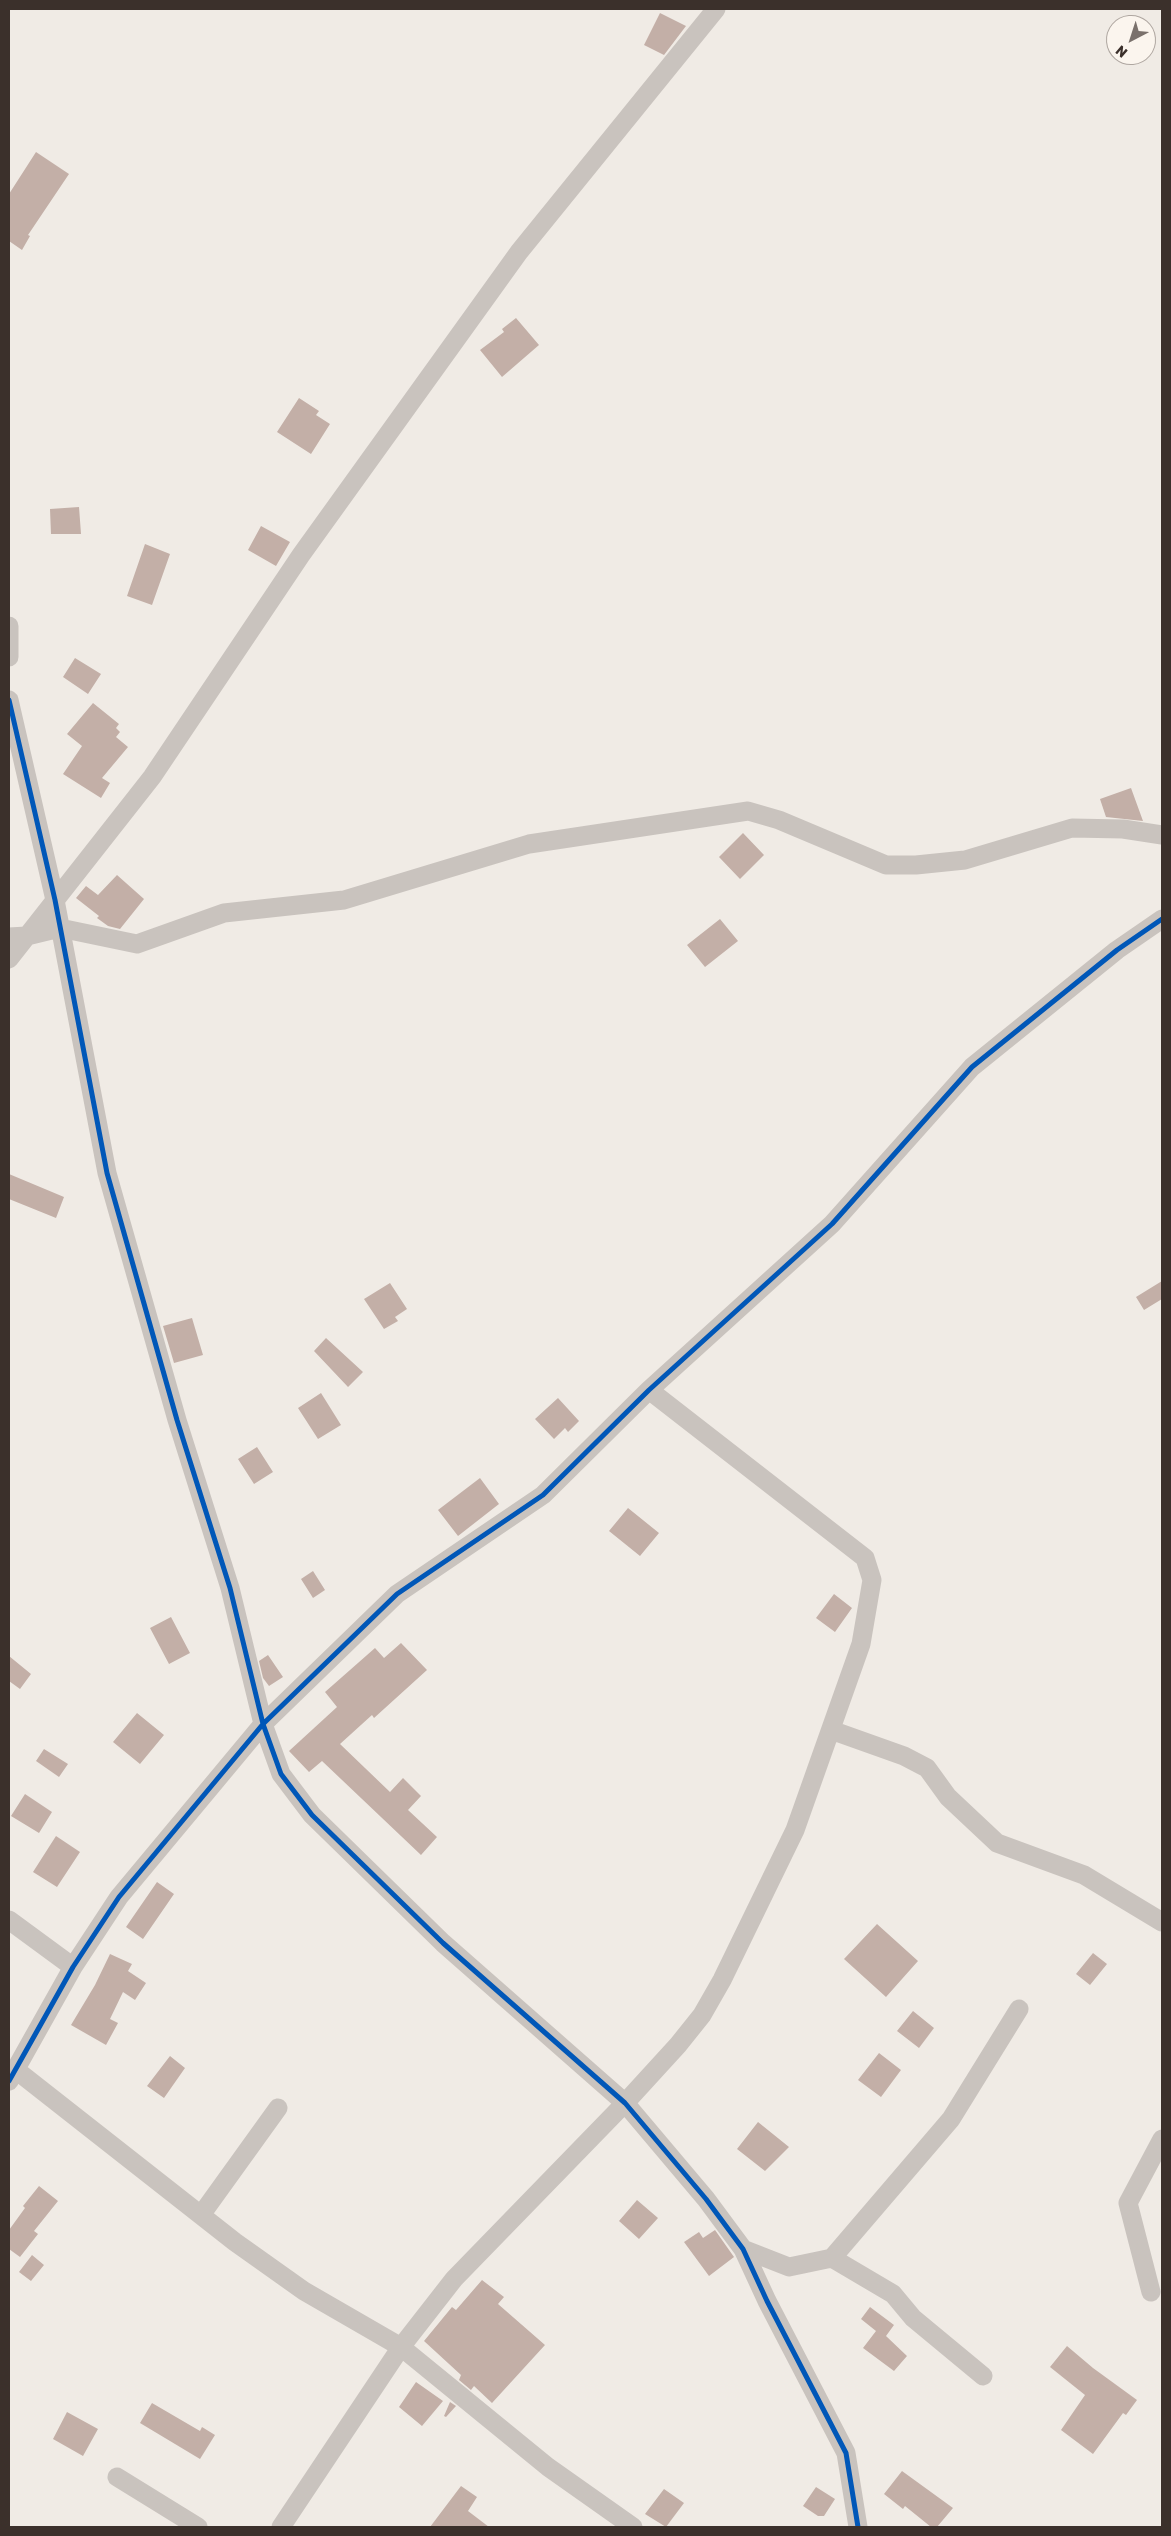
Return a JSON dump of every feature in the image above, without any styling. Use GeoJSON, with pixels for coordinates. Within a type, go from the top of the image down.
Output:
{"type":"FeatureCollection","features":[{"type":"Feature","properties":{"kind":"street"},"geometry":{"type":"LineString","coordinates":[[9,960],[18,936],[55,900],[152,777],[301,555],[519,252],[716,9]]}},
{"type":"Feature","properties":{"kind":"street"},"geometry":{"type":"LineString","coordinates":[[9,626],[9,657]]}},
{"type":"Feature","properties":{"kind":"street"},"geometry":{"type":"LineString","coordinates":[[9,700],[55,900],[107,1173],[176,1420],[230,1588],[262,1724],[281,1774],[312,1815],[443,1942],[625,2103],[706,2199],[743,2249],[767,2302],[846,2452],[858,2527]]}},
{"type":"Feature","properties":{"kind":"street"},"geometry":{"type":"LineString","coordinates":[[18,936],[60,928],[137,944],[224,913],[344,900],[528,844],[748,812],[779,820],[886,865],[916,865],[965,860],[1072,828],[1123,829],[1162,835]]}},
{"type":"Feature","properties":{"kind":"street"},"geometry":{"type":"LineString","coordinates":[[633,2527],[548,2467],[401,2347],[304,2291],[12,2076],[73,1968],[119,1897],[262,1724],[397,1594],[543,1495],[649,1390],[832,1224],[972,1067],[1117,950],[1162,919]]}},
{"type":"Feature","properties":{"kind":"street"},"geometry":{"type":"LineString","coordinates":[[281,2527],[401,2347],[454,2279],[625,2103],[678,2045],[702,2015],[722,1980],[795,1830],[861,1644],[872,1580],[865,1558],[649,1390]]}},
{"type":"Feature","properties":{"kind":"street"},"geometry":{"type":"LineString","coordinates":[[830,1730],[904,1756],[927,1768],[948,1797],[997,1843],[1084,1875],[1162,1922]]}},
{"type":"Feature","properties":{"kind":"street"},"geometry":{"type":"LineString","coordinates":[[9,1920],[73,1968]]}},
{"type":"Feature","properties":{"kind":"street"},"geometry":{"type":"LineString","coordinates":[[743,2249],[789,2267],[832,2258],[951,2119],[1019,2009]]}},
{"type":"Feature","properties":{"kind":"street"},"geometry":{"type":"LineString","coordinates":[[201,2215],[278,2108]]}},
{"type":"Feature","properties":{"kind":"street"},"geometry":{"type":"LineString","coordinates":[[1151,2292],[1128,2203],[1162,2139]]}},
{"type":"Feature","properties":{"kind":"street"},"geometry":{"type":"LineString","coordinates":[[832,2258],[893,2294],[913,2318],[983,2376]]}},
{"type":"Feature","properties":{"kind":"street"},"geometry":{"type":"LineString","coordinates":[[117,2477],[198,2527]]}},
{"type":"Feature","properties":{"kind":"building"},"geometry":{"type":"Polygon","coordinates":[[[660,13],[686,26],[664,55],[644,45],[660,13]]]}},
{"type":"Feature","properties":{"kind":"building"},"geometry":{"type":"Polygon","coordinates":[[[36,152],[69,174],[28,235],[30,236],[22,250],[9,241],[9,194],[36,152]]]}},
{"type":"Feature","properties":{"kind":"building"},"geometry":{"type":"Polygon","coordinates":[[[516,318],[539,345],[502,377],[480,350],[504,332],[502,329],[516,318]]]}},
{"type":"Feature","properties":{"kind":"building"},"geometry":{"type":"Polygon","coordinates":[[[299,398],[319,411],[316,415],[330,424],[311,454],[277,432],[299,398]]]}},
{"type":"Feature","properties":{"kind":"building"},"geometry":{"type":"Polygon","coordinates":[[[79,507],[81,534],[51,534],[50,509],[79,507]]]}},
{"type":"Feature","properties":{"kind":"building"},"geometry":{"type":"Polygon","coordinates":[[[261,526],[290,542],[276,566],[248,550],[261,526]]]}},
{"type":"Feature","properties":{"kind":"building"},"geometry":{"type":"Polygon","coordinates":[[[145,544],[170,554],[152,605],[127,596],[145,544]]]}},
{"type":"Feature","properties":{"kind":"building"},"geometry":{"type":"Polygon","coordinates":[[[75,658],[101,674],[88,694],[63,677],[75,658]]]}},
{"type":"Feature","properties":{"kind":"building"},"geometry":{"type":"Polygon","coordinates":[[[93,703],[119,724],[116,728],[120,732],[116,737],[128,747],[102,778],[110,783],[101,798],[63,774],[82,746],[67,734],[93,703]]]}},
{"type":"Feature","properties":{"kind":"building"},"geometry":{"type":"Polygon","coordinates":[[[1131,788],[1143,821],[1106,817],[1100,799],[1131,788]]]}},
{"type":"Feature","properties":{"kind":"building"},"geometry":{"type":"Polygon","coordinates":[[[743,833],[764,855],[740,879],[719,857],[743,833]]]}},
{"type":"Feature","properties":{"kind":"building"},"geometry":{"type":"Polygon","coordinates":[[[117,875],[144,899],[120,929],[108,926],[97,918],[99,916],[76,898],[86,886],[98,895],[117,875]]]}},
{"type":"Feature","properties":{"kind":"building"},"geometry":{"type":"Polygon","coordinates":[[[720,919],[738,941],[705,967],[687,945],[720,919]]]}},
{"type":"Feature","properties":{"kind":"building"},"geometry":{"type":"Polygon","coordinates":[[[9,1174],[64,1197],[56,1218],[9,1199],[9,1174]]]}},
{"type":"Feature","properties":{"kind":"building"},"geometry":{"type":"Polygon","coordinates":[[[1162,1281],[1162,1299],[1144,1310],[1136,1297],[1162,1281]]]}},
{"type":"Feature","properties":{"kind":"building"},"geometry":{"type":"Polygon","coordinates":[[[390,1283],[407,1309],[395,1317],[398,1321],[384,1329],[364,1299],[390,1283]]]}},
{"type":"Feature","properties":{"kind":"building"},"geometry":{"type":"Polygon","coordinates":[[[192,1318],[203,1355],[174,1363],[163,1326],[192,1318]]]}},
{"type":"Feature","properties":{"kind":"building"},"geometry":{"type":"Polygon","coordinates":[[[326,1338],[363,1372],[348,1387],[314,1351],[326,1338]]]}},
{"type":"Feature","properties":{"kind":"building"},"geometry":{"type":"Polygon","coordinates":[[[321,1393],[341,1425],[318,1439],[298,1408],[321,1393]]]}},
{"type":"Feature","properties":{"kind":"building"},"geometry":{"type":"Polygon","coordinates":[[[558,1398],[579,1421],[568,1432],[565,1428],[554,1439],[535,1419],[558,1398]]]}},
{"type":"Feature","properties":{"kind":"building"},"geometry":{"type":"Polygon","coordinates":[[[257,1447],[273,1472],[254,1484],[238,1459],[257,1447]]]}},
{"type":"Feature","properties":{"kind":"building"},"geometry":{"type":"Polygon","coordinates":[[[480,1478],[499,1504],[458,1536],[438,1510],[480,1478]]]}},
{"type":"Feature","properties":{"kind":"building"},"geometry":{"type":"Polygon","coordinates":[[[628,1508],[659,1533],[640,1556],[609,1531],[628,1508]]]}},
{"type":"Feature","properties":{"kind":"building"},"geometry":{"type":"Polygon","coordinates":[[[313,1571],[325,1590],[313,1598],[301,1579],[313,1571]]]}},
{"type":"Feature","properties":{"kind":"building"},"geometry":{"type":"Polygon","coordinates":[[[834,1594],[852,1608],[835,1632],[816,1618],[834,1594]]]}},
{"type":"Feature","properties":{"kind":"building"},"geometry":{"type":"Polygon","coordinates":[[[171,1617],[190,1653],[169,1664],[150,1628],[171,1617]]]}},
{"type":"Feature","properties":{"kind":"building"},"geometry":{"type":"Polygon","coordinates":[[[401,1643],[427,1670],[374,1718],[372,1715],[340,1744],[390,1792],[403,1778],[421,1796],[408,1810],[437,1837],[421,1855],[322,1761],[309,1772],[289,1751],[337,1707],[325,1692],[375,1648],[384,1658],[401,1643]]]}},
{"type":"Feature","properties":{"kind":"building"},"geometry":{"type":"Polygon","coordinates":[[[268,1655],[283,1677],[269,1686],[263,1678],[259,1661],[268,1655]]]}},
{"type":"Feature","properties":{"kind":"building"},"geometry":{"type":"Polygon","coordinates":[[[9,1656],[31,1674],[20,1689],[9,1681],[9,1656]]]}},
{"type":"Feature","properties":{"kind":"building"},"geometry":{"type":"Polygon","coordinates":[[[137,1713],[164,1735],[140,1764],[113,1742],[137,1713]]]}},
{"type":"Feature","properties":{"kind":"building"},"geometry":{"type":"Polygon","coordinates":[[[44,1749],[68,1764],[59,1777],[36,1761],[44,1749]]]}},
{"type":"Feature","properties":{"kind":"building"},"geometry":{"type":"Polygon","coordinates":[[[25,1794],[52,1812],[39,1833],[11,1816],[25,1794]]]}},
{"type":"Feature","properties":{"kind":"building"},"geometry":{"type":"Polygon","coordinates":[[[56,1836],[80,1852],[57,1887],[33,1872],[56,1836]]]}},
{"type":"Feature","properties":{"kind":"building"},"geometry":{"type":"Polygon","coordinates":[[[157,1882],[174,1894],[143,1939],[126,1927],[157,1882]]]}},
{"type":"Feature","properties":{"kind":"building"},"geometry":{"type":"Polygon","coordinates":[[[877,1924],[918,1961],[886,1997],[844,1959],[877,1924]]]}},
{"type":"Feature","properties":{"kind":"building"},"geometry":{"type":"Polygon","coordinates":[[[1093,1953],[1107,1964],[1090,1985],[1076,1974],[1093,1953]]]}},
{"type":"Feature","properties":{"kind":"building"},"geometry":{"type":"Polygon","coordinates":[[[110,1954],[132,1964],[128,1971],[146,1983],[135,2000],[123,1992],[110,2019],[118,2023],[106,2045],[71,2025],[95,1985],[110,1954]]]}},
{"type":"Feature","properties":{"kind":"building"},"geometry":{"type":"Polygon","coordinates":[[[913,2011],[934,2028],[919,2048],[897,2031],[913,2011]]]}},
{"type":"Feature","properties":{"kind":"building"},"geometry":{"type":"Polygon","coordinates":[[[879,2053],[901,2070],[881,2097],[858,2080],[879,2053]]]}},
{"type":"Feature","properties":{"kind":"building"},"geometry":{"type":"Polygon","coordinates":[[[170,2056],[185,2068],[164,2098],[147,2086],[170,2056]]]}},
{"type":"Feature","properties":{"kind":"building"},"geometry":{"type":"Polygon","coordinates":[[[758,2122],[789,2147],[765,2171],[737,2149],[758,2122]]]}},
{"type":"Feature","properties":{"kind":"building"},"geometry":{"type":"Polygon","coordinates":[[[39,2186],[58,2201],[34,2231],[38,2234],[20,2257],[9,2249],[9,2230],[25,2208],[23,2206],[39,2186]]]}},
{"type":"Feature","properties":{"kind":"building"},"geometry":{"type":"Polygon","coordinates":[[[637,2200],[658,2218],[639,2239],[619,2221],[637,2200]]]}},
{"type":"Feature","properties":{"kind":"building"},"geometry":{"type":"Polygon","coordinates":[[[715,2230],[734,2257],[709,2276],[684,2242],[699,2232],[703,2238],[715,2230]]]}},
{"type":"Feature","properties":{"kind":"building"},"geometry":{"type":"Polygon","coordinates":[[[32,2255],[44,2265],[31,2281],[19,2272],[32,2255]]]}},
{"type":"Feature","properties":{"kind":"building"},"geometry":{"type":"Polygon","coordinates":[[[482,2280],[504,2297],[498,2304],[545,2345],[492,2403],[474,2386],[471,2390],[459,2380],[461,2375],[424,2341],[452,2307],[456,2310],[482,2280]]]}},
{"type":"Feature","properties":{"kind":"building"},"geometry":{"type":"Polygon","coordinates":[[[870,2307],[894,2325],[886,2336],[907,2356],[894,2371],[863,2348],[876,2331],[861,2319],[870,2307]]]}},
{"type":"Feature","properties":{"kind":"building"},"geometry":{"type":"Polygon","coordinates":[[[1067,2346],[1093,2368],[1137,2400],[1126,2415],[1123,2413],[1093,2454],[1061,2430],[1085,2395],[1050,2367],[1067,2346]]]}},
{"type":"Feature","properties":{"kind":"building"},"geometry":{"type":"Polygon","coordinates":[[[416,2382],[443,2401],[422,2426],[399,2407],[416,2382]]]}},
{"type":"Feature","properties":{"kind":"building"},"geometry":{"type":"Polygon","coordinates":[[[450,2402],[456,2406],[446,2417],[444,2416],[450,2402]]]}},
{"type":"Feature","properties":{"kind":"building"},"geometry":{"type":"Polygon","coordinates":[[[152,2403],[200,2431],[202,2427],[215,2435],[200,2459],[140,2423],[152,2403]]]}},
{"type":"Feature","properties":{"kind":"building"},"geometry":{"type":"Polygon","coordinates":[[[67,2412],[98,2429],[83,2456],[53,2439],[67,2412]]]}},
{"type":"Feature","properties":{"kind":"building"},"geometry":{"type":"Polygon","coordinates":[[[902,2471],[953,2508],[937,2527],[931,2527],[905,2506],[903,2509],[884,2494],[902,2471]]]}},
{"type":"Feature","properties":{"kind":"building"},"geometry":{"type":"Polygon","coordinates":[[[461,2486],[477,2497],[468,2511],[489,2527],[430,2527],[461,2486]]]}},
{"type":"Feature","properties":{"kind":"building"},"geometry":{"type":"Polygon","coordinates":[[[816,2487],[835,2499],[824,2516],[818,2516],[803,2506],[816,2487]]]}},
{"type":"Feature","properties":{"kind":"building"},"geometry":{"type":"Polygon","coordinates":[[[664,2489],[684,2503],[666,2527],[645,2514],[664,2489]]]}},
{"type":"Feature","properties":{"kind":"cycle path"},"geometry":{"type":"LineString","coordinates":[[9,700],[55,900],[107,1173],[177,1420],[230,1588],[263,1724],[281,1774],[312,1815],[443,1943],[625,2103],[706,2199],[743,2249],[767,2301],[846,2453],[858,2527]]}},
{"type":"Feature","properties":{"kind":"cycle path"},"geometry":{"type":"LineString","coordinates":[[9,2081],[73,1967],[119,1897],[263,1724],[397,1594],[543,1495],[649,1390],[832,1224],[972,1067],[1117,950],[1162,919]]}}]}
